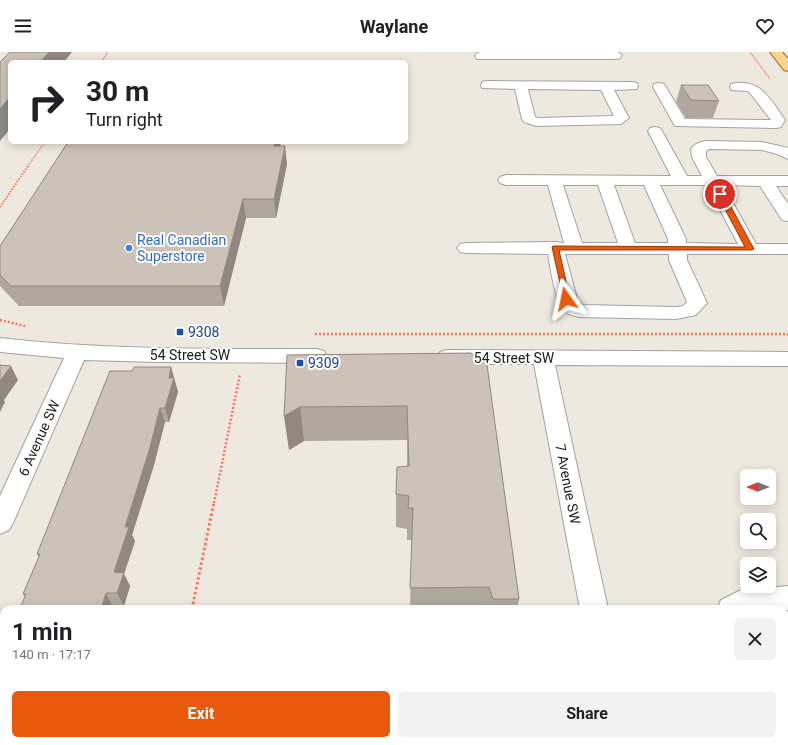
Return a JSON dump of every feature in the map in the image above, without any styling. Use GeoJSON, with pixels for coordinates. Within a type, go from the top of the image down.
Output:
{"type":"FeatureCollection","features":[{"type":"Feature","properties":{"kind":"main road"},"geometry":{"type":"LineString","coordinates":[[776,52],[788,67]]}},
{"type":"Feature","properties":{"kind":"street"},"geometry":{"type":"LineString","coordinates":[[516,54],[529,119],[536,122],[616,121],[622,118],[606,86]]}},
{"type":"Feature","properties":{"kind":"street"},"geometry":{"type":"LineString","coordinates":[[481,56],[516,54],[616,55]]}},
{"type":"Feature","properties":{"kind":"street"},"geometry":{"type":"LineString","coordinates":[[487,85],[522,79],[606,86],[632,86]]}},
{"type":"Feature","properties":{"kind":"street"},"geometry":{"type":"LineString","coordinates":[[659,86],[680,123],[776,124],[778,120],[755,90],[749,87],[736,87]]}},
{"type":"Feature","properties":{"kind":"street"},"geometry":{"type":"LineString","coordinates":[[655,131],[682,181]]}},
{"type":"Feature","properties":{"kind":"street"},"geometry":{"type":"LineString","coordinates":[[750,249],[699,157],[698,149],[706,145],[777,148],[788,155]]}},
{"type":"Feature","properties":{"kind":"street"},"geometry":{"type":"LineString","coordinates":[[506,180],[788,181]]}},
{"type":"Feature","properties":{"kind":"street"},"geometry":{"type":"LineString","coordinates":[[554,180],[574,247]]}},
{"type":"Feature","properties":{"kind":"street"},"geometry":{"type":"LineString","coordinates":[[604,180],[628,248]]}},
{"type":"Feature","properties":{"kind":"street"},"geometry":{"type":"LineString","coordinates":[[555,247],[566,299],[570,306],[579,311],[676,313],[689,311],[697,303],[678,260],[677,239],[650,180]]}},
{"type":"Feature","properties":{"kind":"street"},"geometry":{"type":"LineString","coordinates":[[765,181],[788,216]]}},
{"type":"Feature","properties":{"kind":"street"},"geometry":{"type":"LineString","coordinates":[[466,248],[574,247],[788,249]]}},
{"type":"Feature","properties":{"kind":"street","name":"54 Street SW"},"geometry":{"type":"LineString","coordinates":[[0,344],[77,353],[338,356]]}},
{"type":"Feature","properties":{"kind":"street","name":"6 Avenue SW"},"geometry":{"type":"LineString","coordinates":[[0,523],[77,353]]}},
{"type":"Feature","properties":{"kind":"street","name":"54 Street SW"},"geometry":{"type":"LineString","coordinates":[[425,357],[788,359]]}},
{"type":"Feature","properties":{"kind":"street","name":"7 Avenue SW"},"geometry":{"type":"LineString","coordinates":[[543,358],[593,605]]}},
{"type":"Feature","properties":{"kind":"street"},"geometry":{"type":"LineString","coordinates":[[738,605],[741,603],[788,598]]}},
{"type":"Feature","properties":{"kind":"path"},"geometry":{"type":"LineString","coordinates":[[0,207],[44,144]]}},
{"type":"Feature","properties":{"kind":"path"},"geometry":{"type":"LineString","coordinates":[[308,334],[788,334]]}},
{"type":"Feature","properties":{"kind":"path"},"geometry":{"type":"LineString","coordinates":[[193,605],[241,369]]}},
{"type":"Feature","properties":{"kind":"building"},"geometry":{"type":"Polygon","coordinates":[[[10,52],[49,52],[42,60],[8,60],[8,99],[0,109],[0,62],[10,52]]]}},
{"type":"Feature","properties":{"kind":"building"},"geometry":{"type":"Polygon","coordinates":[[[681,85],[708,85],[719,101],[691,100],[681,85]]]}},
{"type":"Feature","properties":{"kind":"building","name":"Real Canadian Superstore"},"geometry":{"type":"Polygon","coordinates":[[[67,144],[274,144],[274,146],[285,146],[274,199],[243,199],[220,286],[11,286],[0,275],[0,246],[67,144]]]}},
{"type":"Feature","properties":{"kind":"building"},"geometry":{"type":"Polygon","coordinates":[[[471,353],[487,365],[519,599],[493,599],[489,587],[410,588],[413,508],[408,508],[409,496],[396,494],[397,467],[409,466],[407,406],[300,407],[284,416],[287,355],[471,353]]]}},
{"type":"Feature","properties":{"kind":"building"},"geometry":{"type":"Polygon","coordinates":[[[0,365],[11,366],[0,381],[0,365]]]}},
{"type":"Feature","properties":{"kind":"building"},"geometry":{"type":"Polygon","coordinates":[[[134,367],[171,367],[169,378],[174,378],[165,408],[160,408],[149,451],[125,527],[129,527],[114,572],[124,573],[117,593],[106,593],[102,605],[21,605],[26,594],[23,594],[40,554],[37,554],[110,371],[132,371],[134,367]]]}},
{"type":"Feature","properties":{"kind":"place","name":"Real Canadian Superstore"},"geometry":{"type":"Point","coordinates":[129,248]}},
{"type":"Feature","properties":{"kind":"place","name":"9308"},"geometry":{"type":"Point","coordinates":[180,332]}},
{"type":"Feature","properties":{"kind":"place","name":"9309"},"geometry":{"type":"Point","coordinates":[300,363]}},
{"type":"Feature","properties":{"kind":"route"},"geometry":{"type":"LineString","coordinates":[[566,299],[555,247],[750,249],[720,194]]}}]}
